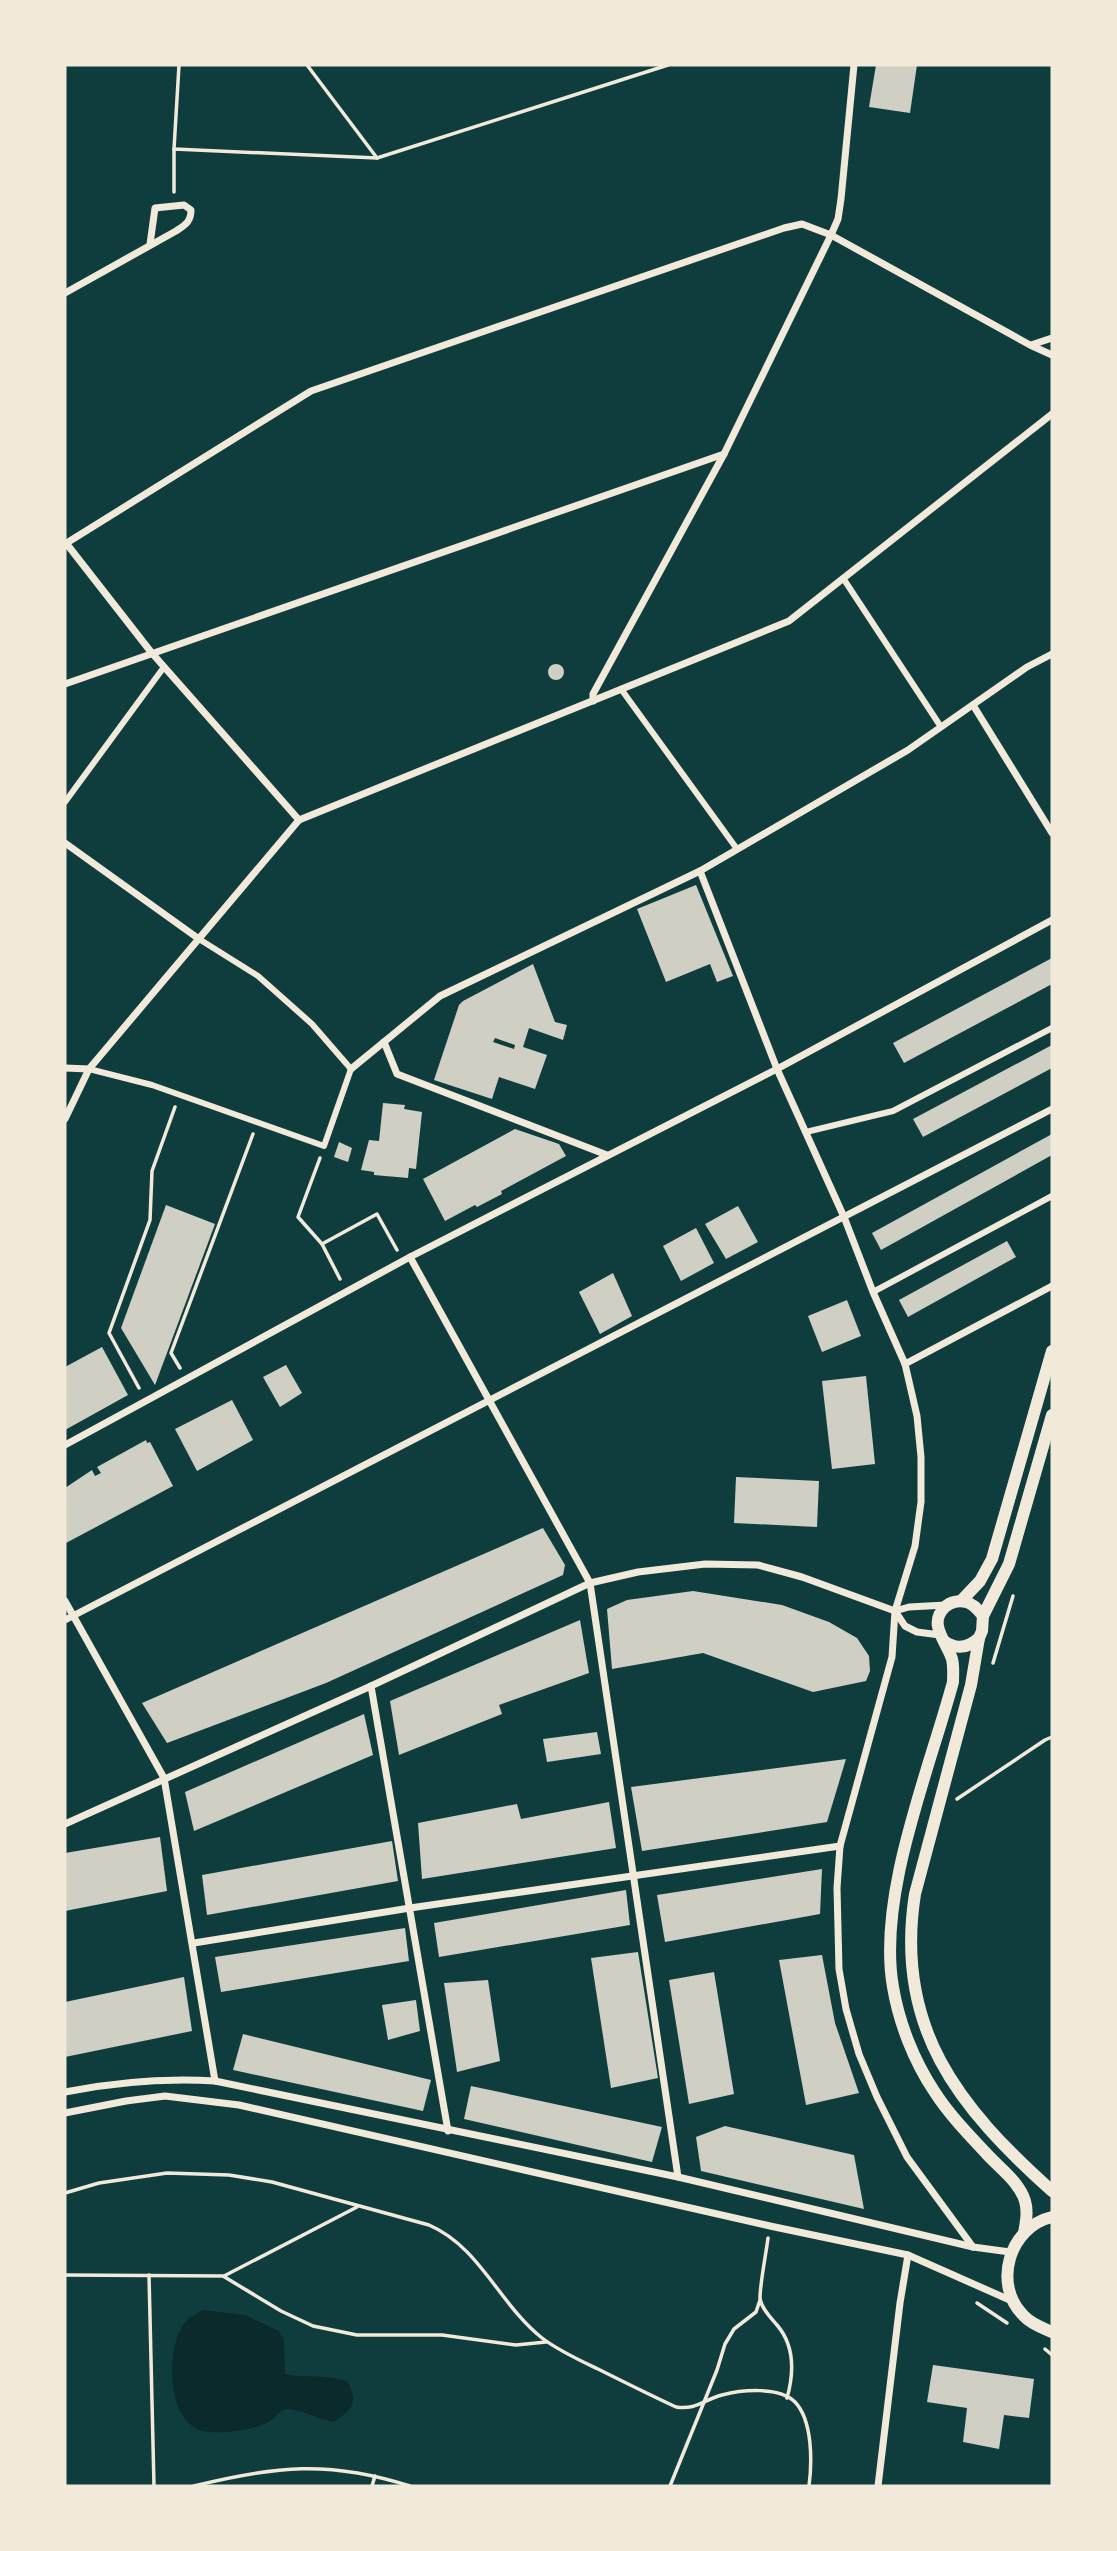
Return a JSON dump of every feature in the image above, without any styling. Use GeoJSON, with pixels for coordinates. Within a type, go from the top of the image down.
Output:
{"type":"FeatureCollection","features":[{"type":"Feature","properties":{"kind":"street"},"geometry":{"type":"LineString","coordinates":[[593,701],[593,694],[724,454],[838,219],[854,65]]}},
{"type":"Feature","properties":{"kind":"street"},"geometry":{"type":"LineString","coordinates":[[65,293],[188,223],[191,210],[184,205],[155,208],[150,244]]}},
{"type":"Feature","properties":{"kind":"street"},"geometry":{"type":"LineString","coordinates":[[299,820],[151,652],[65,544],[312,391],[784,228],[803,224],[831,235],[1052,355]]}},
{"type":"Feature","properties":{"kind":"street"},"geometry":{"type":"LineString","coordinates":[[1030,345],[1052,338]]}},
{"type":"Feature","properties":{"kind":"street"},"geometry":{"type":"LineString","coordinates":[[65,1119],[89,1069],[299,820],[789,621],[1052,414]]}},
{"type":"Feature","properties":{"kind":"street"},"geometry":{"type":"LineString","coordinates":[[65,684],[724,454]]}},
{"type":"Feature","properties":{"kind":"street"},"geometry":{"type":"LineString","coordinates":[[843,578],[941,727]]}},
{"type":"Feature","properties":{"kind":"street"},"geometry":{"type":"LineString","coordinates":[[65,1068],[89,1069],[152,1085],[324,1146],[352,1069],[440,996],[701,871],[908,750],[1027,667],[1052,654]]}},
{"type":"Feature","properties":{"kind":"street"},"geometry":{"type":"LineString","coordinates":[[65,802],[164,667]]}},
{"type":"Feature","properties":{"kind":"street"},"geometry":{"type":"LineString","coordinates":[[621,689],[737,849]]}},
{"type":"Feature","properties":{"kind":"street"},"geometry":{"type":"LineString","coordinates":[[973,705],[1052,833]]}},
{"type":"Feature","properties":{"kind":"street"},"geometry":{"type":"LineString","coordinates":[[65,843],[199,939],[258,976],[312,1024],[352,1069]]}},
{"type":"Feature","properties":{"kind":"street"},"geometry":{"type":"LineString","coordinates":[[701,871],[777,1069],[844,1217],[905,1364],[917,1416],[921,1457],[915,1546],[895,1611],[892,1657],[840,1846],[836,1888],[839,1969],[846,2009],[859,2054],[907,2157],[973,2247]]}},
{"type":"Feature","properties":{"kind":"street"},"geometry":{"type":"LineString","coordinates":[[65,1445],[407,1259],[777,1069],[1052,920]]}},
{"type":"Feature","properties":{"kind":"street"},"geometry":{"type":"LineString","coordinates":[[806,1132],[893,1111],[1052,1028]]}},
{"type":"Feature","properties":{"kind":"street"},"geometry":{"type":"LineString","coordinates":[[384,1042],[397,1074],[607,1155]]}},
{"type":"Feature","properties":{"kind":"street"},"geometry":{"type":"LineString","coordinates":[[65,1620],[1052,1109]]}},
{"type":"Feature","properties":{"kind":"street"},"geometry":{"type":"LineString","coordinates":[[873,1292],[1052,1196]]}},
{"type":"Feature","properties":{"kind":"street"},"geometry":{"type":"LineString","coordinates":[[407,1259],[590,1583],[678,2178]]}},
{"type":"Feature","properties":{"kind":"street"},"geometry":{"type":"LineString","coordinates":[[905,1364],[1052,1286]]}},
{"type":"Feature","properties":{"kind":"street"},"geometry":{"type":"LineString","coordinates":[[1024,2232],[1027,2215],[1025,2201],[1006,2173],[978,2145],[934,2091],[903,2026],[892,1986],[891,1920],[895,1890],[910,1832],[953,1682],[954,1668],[937,1623],[940,1613],[980,1581],[992,1559],[1052,1352]]}},
{"type":"Feature","properties":{"kind":"street"},"geometry":{"type":"LineString","coordinates":[[1052,1415],[1009,1564],[983,1616],[971,1685],[910,1921],[912,1983],[921,2020],[950,2080],[1000,2140],[1052,2191]]}},
{"type":"Feature","properties":{"kind":"street"},"geometry":{"type":"LineString","coordinates":[[65,1824],[371,1686],[590,1583],[638,1572],[705,1564],[758,1565],[802,1577],[895,1611],[909,1607],[969,1603],[983,1616]]}},
{"type":"Feature","properties":{"kind":"street"},"geometry":{"type":"LineString","coordinates":[[65,1601],[164,1778],[215,2081]]}},
{"type":"Feature","properties":{"kind":"street"},"geometry":{"type":"LineString","coordinates":[[895,1611],[905,1626],[942,1638],[950,1645],[968,1646],[979,1638]]}},
{"type":"Feature","properties":{"kind":"street"},"geometry":{"type":"LineString","coordinates":[[371,1686],[448,2131]]}},
{"type":"Feature","properties":{"kind":"street"},"geometry":{"type":"LineString","coordinates":[[194,1944],[410,1908],[840,1846]]}},
{"type":"Feature","properties":{"kind":"street"},"geometry":{"type":"LineString","coordinates":[[65,2092],[108,2083],[154,2079],[215,2081],[678,2178],[973,2247],[1010,2252]]}},
{"type":"Feature","properties":{"kind":"street"},"geometry":{"type":"LineString","coordinates":[[65,2113],[165,2096],[239,2105],[908,2255],[1012,2301],[1027,2319],[1052,2332]]}},
{"type":"Feature","properties":{"kind":"street"},"geometry":{"type":"LineString","coordinates":[[1012,2301],[1007,2269],[1010,2252],[1024,2232],[1052,2217]]}},
{"type":"Feature","properties":{"kind":"street"},"geometry":{"type":"LineString","coordinates":[[878,2486],[908,2255]]}},
{"type":"Feature","properties":{"kind":"path"},"geometry":{"type":"LineString","coordinates":[[174,205],[179,65]]}},
{"type":"Feature","properties":{"kind":"path"},"geometry":{"type":"LineString","coordinates":[[307,65],[377,158]]}},
{"type":"Feature","properties":{"kind":"path"},"geometry":{"type":"LineString","coordinates":[[174,149],[377,158],[668,65]]}},
{"type":"Feature","properties":{"kind":"path"},"geometry":{"type":"LineString","coordinates":[[146,1401],[109,1333],[150,1220],[152,1171],[179,1095]]}},
{"type":"Feature","properties":{"kind":"path"},"geometry":{"type":"LineString","coordinates":[[186,1379],[171,1353],[257,1122]]}},
{"type":"Feature","properties":{"kind":"path"},"geometry":{"type":"LineString","coordinates":[[324,1146],[298,1217],[322,1244],[347,1292]]}},
{"type":"Feature","properties":{"kind":"path"},"geometry":{"type":"LineString","coordinates":[[322,1244],[377,1214],[407,1259]]}},
{"type":"Feature","properties":{"kind":"path"},"geometry":{"type":"LineString","coordinates":[[993,1664],[1015,1590]]}},
{"type":"Feature","properties":{"kind":"path"},"geometry":{"type":"LineString","coordinates":[[956,1791],[952,1803],[1052,1737]]}},
{"type":"Feature","properties":{"kind":"path"},"geometry":{"type":"LineString","coordinates":[[65,2193],[99,2183],[167,2173],[198,2173],[272,2182],[405,2218],[447,2233],[464,2247],[522,2319],[548,2342],[676,2407],[690,2409],[721,2395],[752,2391],[780,2394],[795,2402],[805,2419],[812,2459],[809,2486]]}},
{"type":"Feature","properties":{"kind":"path"},"geometry":{"type":"LineString","coordinates":[[65,2275],[223,2276],[359,2206]]}},
{"type":"Feature","properties":{"kind":"path"},"geometry":{"type":"LineString","coordinates":[[670,2486],[725,2344],[734,2329],[756,2312],[770,2226]]}},
{"type":"Feature","properties":{"kind":"path"},"geometry":{"type":"LineString","coordinates":[[149,2275],[154,2486]]}},
{"type":"Feature","properties":{"kind":"path"},"geometry":{"type":"LineString","coordinates":[[223,2276],[281,2311],[313,2326],[357,2335],[442,2335],[516,2345],[548,2342]]}},
{"type":"Feature","properties":{"kind":"path"},"geometry":{"type":"LineString","coordinates":[[760,2300],[791,2349],[793,2369],[787,2398]]}},
{"type":"Feature","properties":{"kind":"path"},"geometry":{"type":"LineString","coordinates":[[194,2486],[278,2469],[346,2470],[410,2486]]}},
{"type":"Feature","properties":{"kind":"path"},"geometry":{"type":"LineString","coordinates":[[372,2486],[374,2476]]}},
{"type":"Feature","properties":{"kind":"water"},"geometry":{"type":"Polygon","coordinates":[[[203,2310],[245,2315],[279,2331],[284,2341],[285,2374],[348,2382],[353,2396],[352,2406],[333,2422],[287,2409],[264,2424],[247,2429],[209,2432],[190,2424],[181,2413],[176,2399],[172,2365],[174,2348],[185,2322],[203,2310]]]}},
{"type":"Feature","properties":{"kind":"building"},"geometry":{"type":"Polygon","coordinates":[[[876,65],[917,65],[910,113],[869,107],[876,65]]]}},
{"type":"Feature","properties":{"kind":"building"},"geometry":{"type":"Polygon","coordinates":[[[556,664],[564,672],[556,680],[548,672],[556,664]]]}},
{"type":"Feature","properties":{"kind":"building"},"geometry":{"type":"Polygon","coordinates":[[[696,885],[733,976],[717,982],[710,964],[666,982],[637,909],[696,885]]]}},
{"type":"Feature","properties":{"kind":"building"},"geometry":{"type":"Polygon","coordinates":[[[1052,958],[1052,984],[904,1063],[893,1043],[1052,958]]]}},
{"type":"Feature","properties":{"kind":"building"},"geometry":{"type":"Polygon","coordinates":[[[533,964],[555,1022],[567,1025],[563,1040],[529,1028],[523,1047],[547,1055],[535,1089],[499,1077],[492,1099],[434,1080],[459,1005],[533,964]],[[495,1038],[493,1042],[514,1049],[515,1045],[495,1038]]]}},
{"type":"Feature","properties":{"kind":"building"},"geometry":{"type":"Polygon","coordinates":[[[1052,1045],[1052,1068],[923,1137],[913,1119],[1052,1045]]]}},
{"type":"Feature","properties":{"kind":"building"},"geometry":{"type":"Polygon","coordinates":[[[383,1103],[405,1105],[404,1109],[422,1112],[416,1169],[409,1168],[408,1178],[374,1175],[374,1172],[361,1170],[369,1140],[379,1141],[383,1103]]]}},
{"type":"Feature","properties":{"kind":"building"},"geometry":{"type":"Polygon","coordinates":[[[515,1129],[559,1144],[566,1156],[501,1191],[502,1194],[445,1221],[423,1179],[515,1129]]]}},
{"type":"Feature","properties":{"kind":"building"},"geometry":{"type":"Polygon","coordinates":[[[1052,1134],[1052,1155],[881,1250],[872,1233],[1052,1134]]]}},
{"type":"Feature","properties":{"kind":"building"},"geometry":{"type":"Polygon","coordinates":[[[339,1142],[352,1148],[348,1162],[334,1157],[339,1142]]]}},
{"type":"Feature","properties":{"kind":"building"},"geometry":{"type":"Polygon","coordinates":[[[166,1205],[215,1224],[155,1385],[121,1328],[166,1205]]]}},
{"type":"Feature","properties":{"kind":"building"},"geometry":{"type":"Polygon","coordinates":[[[738,1206],[758,1242],[726,1259],[705,1224],[738,1206]]]}},
{"type":"Feature","properties":{"kind":"building"},"geometry":{"type":"Polygon","coordinates":[[[696,1228],[714,1263],[681,1281],[663,1246],[696,1228]]]}},
{"type":"Feature","properties":{"kind":"building"},"geometry":{"type":"Polygon","coordinates":[[[1007,1241],[1016,1257],[908,1317],[899,1300],[1007,1241]]]}},
{"type":"Feature","properties":{"kind":"building"},"geometry":{"type":"Polygon","coordinates":[[[613,1273],[632,1316],[600,1334],[579,1292],[613,1273]]]}},
{"type":"Feature","properties":{"kind":"building"},"geometry":{"type":"Polygon","coordinates":[[[847,1300],[861,1336],[822,1352],[808,1316],[847,1300]]]}},
{"type":"Feature","properties":{"kind":"building"},"geometry":{"type":"Polygon","coordinates":[[[102,1347],[128,1395],[65,1430],[65,1367],[102,1347]]]}},
{"type":"Feature","properties":{"kind":"building"},"geometry":{"type":"Polygon","coordinates":[[[286,1365],[302,1393],[280,1407],[263,1377],[286,1365]]]}},
{"type":"Feature","properties":{"kind":"building"},"geometry":{"type":"Polygon","coordinates":[[[866,1376],[875,1464],[832,1469],[822,1381],[866,1376]]]}},
{"type":"Feature","properties":{"kind":"building"},"geometry":{"type":"Polygon","coordinates":[[[232,1400],[253,1440],[197,1471],[175,1429],[232,1400]]]}},
{"type":"Feature","properties":{"kind":"building"},"geometry":{"type":"Polygon","coordinates":[[[146,1440],[147,1443],[150,1442],[173,1486],[66,1543],[65,1488],[92,1470],[95,1476],[101,1473],[97,1467],[146,1440]]]}},
{"type":"Feature","properties":{"kind":"building"},"geometry":{"type":"Polygon","coordinates":[[[736,1477],[819,1481],[817,1527],[734,1523],[736,1477]]]}},
{"type":"Feature","properties":{"kind":"building"},"geometry":{"type":"Polygon","coordinates":[[[543,1528],[565,1565],[563,1575],[326,1683],[167,1743],[142,1703],[543,1528]]]}},
{"type":"Feature","properties":{"kind":"building"},"geometry":{"type":"Polygon","coordinates":[[[693,1591],[782,1605],[829,1622],[857,1638],[869,1656],[870,1671],[866,1681],[813,1692],[703,1653],[612,1669],[607,1609],[627,1600],[693,1591]]]}},
{"type":"Feature","properties":{"kind":"building"},"geometry":{"type":"Polygon","coordinates":[[[580,1620],[589,1673],[499,1705],[502,1714],[399,1755],[390,1701],[580,1620]]]}},
{"type":"Feature","properties":{"kind":"building"},"geometry":{"type":"Polygon","coordinates":[[[364,1714],[373,1755],[194,1831],[185,1792],[364,1714]]]}},
{"type":"Feature","properties":{"kind":"building"},"geometry":{"type":"Polygon","coordinates":[[[597,1732],[601,1754],[547,1762],[543,1739],[597,1732]]]}},
{"type":"Feature","properties":{"kind":"building"},"geometry":{"type":"Polygon","coordinates":[[[846,1759],[827,1822],[642,1851],[631,1787],[846,1759]]]}},
{"type":"Feature","properties":{"kind":"building"},"geometry":{"type":"Polygon","coordinates":[[[609,1802],[616,1848],[422,1879],[418,1823],[517,1804],[521,1819],[609,1802]]]}},
{"type":"Feature","properties":{"kind":"building"},"geometry":{"type":"Polygon","coordinates":[[[160,1837],[167,1891],[65,1911],[65,1853],[160,1837]]]}},
{"type":"Feature","properties":{"kind":"building"},"geometry":{"type":"Polygon","coordinates":[[[392,1841],[398,1881],[207,1915],[202,1875],[392,1841]]]}},
{"type":"Feature","properties":{"kind":"building"},"geometry":{"type":"Polygon","coordinates":[[[822,1869],[820,1914],[665,1942],[657,1895],[822,1869]]]}},
{"type":"Feature","properties":{"kind":"building"},"geometry":{"type":"Polygon","coordinates":[[[626,1890],[630,1925],[439,1957],[434,1923],[626,1890]]]}},
{"type":"Feature","properties":{"kind":"building"},"geometry":{"type":"Polygon","coordinates":[[[405,1928],[409,1961],[221,1992],[215,1957],[405,1928]]]}},
{"type":"Feature","properties":{"kind":"building"},"geometry":{"type":"Polygon","coordinates":[[[638,1952],[658,2078],[611,2088],[591,1958],[638,1952]]]}},
{"type":"Feature","properties":{"kind":"building"},"geometry":{"type":"Polygon","coordinates":[[[822,1955],[835,2023],[859,2093],[806,2105],[779,1960],[822,1955]]]}},
{"type":"Feature","properties":{"kind":"building"},"geometry":{"type":"Polygon","coordinates":[[[714,1972],[734,2094],[689,2104],[669,1980],[714,1972]]]}},
{"type":"Feature","properties":{"kind":"building"},"geometry":{"type":"Polygon","coordinates":[[[184,1977],[192,2031],[65,2057],[65,2002],[184,1977]]]}},
{"type":"Feature","properties":{"kind":"building"},"geometry":{"type":"Polygon","coordinates":[[[488,1980],[500,2061],[457,2072],[444,1983],[488,1980]]]}},
{"type":"Feature","properties":{"kind":"building"},"geometry":{"type":"Polygon","coordinates":[[[416,2000],[420,2031],[388,2040],[382,2005],[416,2000]]]}},
{"type":"Feature","properties":{"kind":"building"},"geometry":{"type":"Polygon","coordinates":[[[243,2034],[431,2080],[423,2111],[233,2070],[243,2034]]]}},
{"type":"Feature","properties":{"kind":"building"},"geometry":{"type":"Polygon","coordinates":[[[471,2086],[662,2127],[652,2162],[464,2119],[471,2086]]]}},
{"type":"Feature","properties":{"kind":"building"},"geometry":{"type":"Polygon","coordinates":[[[725,2126],[854,2155],[864,2209],[701,2171],[696,2137],[725,2126]]]}},
{"type":"Feature","properties":{"kind":"building"},"geometry":{"type":"Polygon","coordinates":[[[933,2365],[1034,2379],[1029,2418],[1004,2415],[999,2449],[963,2442],[967,2408],[927,2402],[933,2365]]]}}]}
